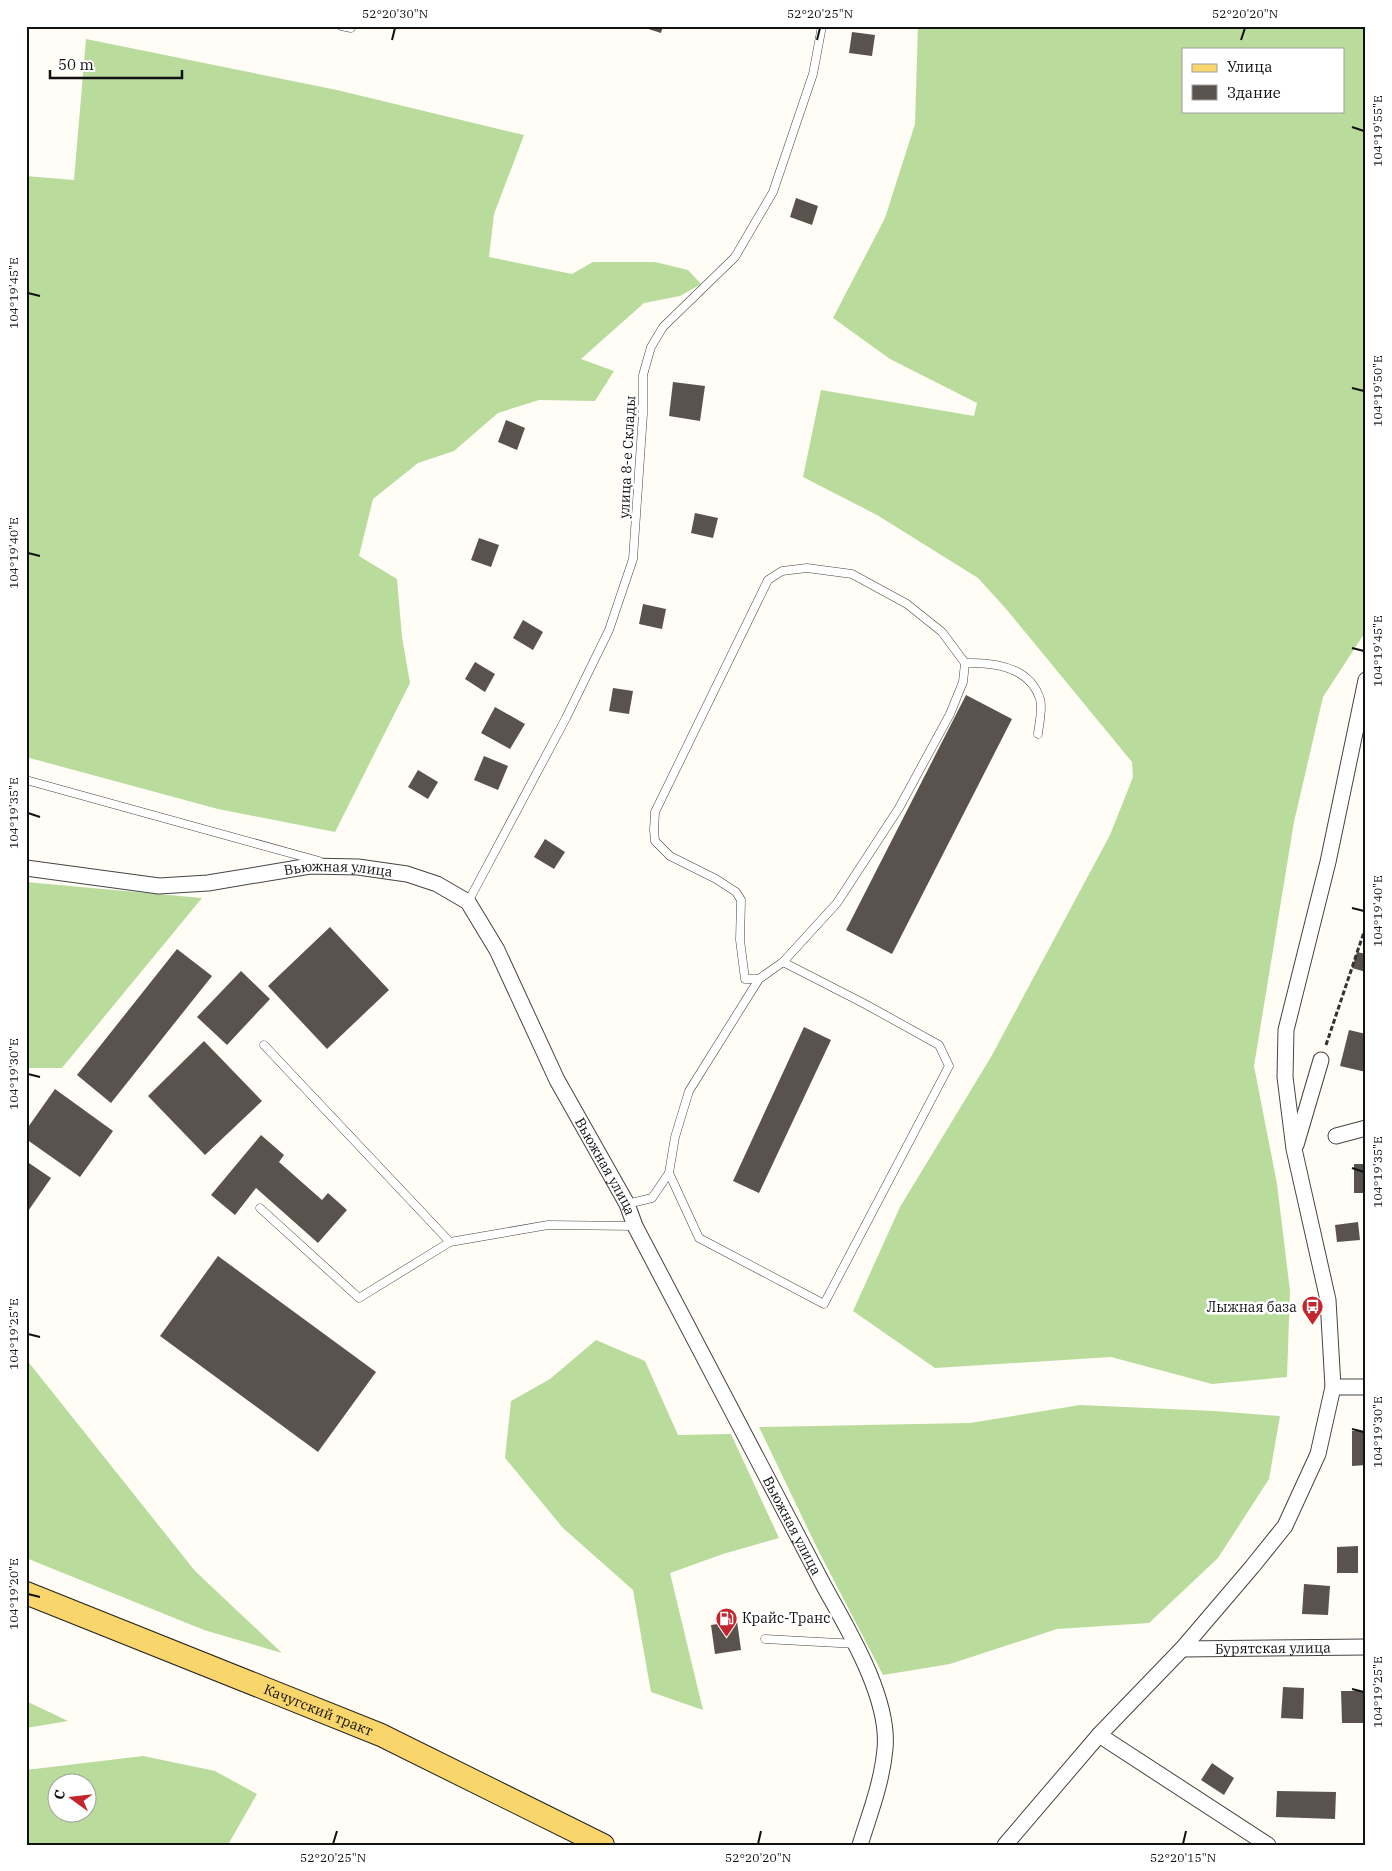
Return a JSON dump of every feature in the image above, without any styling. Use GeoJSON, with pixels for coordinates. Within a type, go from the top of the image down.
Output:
{"type":"FeatureCollection","features":[{"type":"Feature","properties":{"kind":"main road","name":"Качугский тракт"},"geometry":{"type":"LineString","coordinates":[[26,1594],[381,1735],[603,1845]]}},
{"type":"Feature","properties":{"kind":"street"},"geometry":{"type":"LineString","coordinates":[[1005,1845],[1099,1734],[1182,1649],[1285,1526],[1318,1454],[1333,1387],[1328,1300],[1294,1149],[1285,1077],[1286,1030],[1328,862],[1366,680]]}},
{"type":"Feature","properties":{"kind":"street","name":"Вьюжная улица"},"geometry":{"type":"LineString","coordinates":[[26,868],[158,886],[208,883],[310,866],[358,866],[407,874],[437,884],[468,902],[498,950],[557,1080],[627,1204],[635,1226],[825,1588],[857,1644],[883,1712],[886,1748],[879,1785],[860,1845]]}},
{"type":"Feature","properties":{"kind":"street"},"geometry":{"type":"LineString","coordinates":[[1294,1149],[1321,1060]]}},
{"type":"Feature","properties":{"kind":"street"},"geometry":{"type":"LineString","coordinates":[[1336,1136],[1366,1128]]}},
{"type":"Feature","properties":{"kind":"street"},"geometry":{"type":"LineString","coordinates":[[1333,1387],[1366,1387]]}},
{"type":"Feature","properties":{"kind":"street","name":"Бурятская улица"},"geometry":{"type":"LineString","coordinates":[[1182,1649],[1366,1647]]}},
{"type":"Feature","properties":{"kind":"street"},"geometry":{"type":"LineString","coordinates":[[1099,1734],[1268,1845]]}},
{"type":"Feature","properties":{"kind":"lane"},"geometry":{"type":"LineString","coordinates":[[341,26],[351,28]]}},
{"type":"Feature","properties":{"kind":"lane","name":"улица 8-е Склады"},"geometry":{"type":"LineString","coordinates":[[468,902],[562,726],[609,630],[634,559],[643,414],[643,375],[651,347],[663,327],[735,256],[773,192],[813,74],[822,26]]}},
{"type":"Feature","properties":{"kind":"lane"},"geometry":{"type":"LineString","coordinates":[[627,1204],[652,1198],[669,1173],[675,1137],[689,1091],[759,979],[783,962],[837,903],[899,808],[950,714],[963,682],[965,663],[942,632],[907,604],[852,574],[807,568],[782,571],[768,580],[655,812],[655,841],[670,856],[716,879],[736,892],[741,900],[740,940],[745,979],[759,979]]}},
{"type":"Feature","properties":{"kind":"lane"},"geometry":{"type":"LineString","coordinates":[[965,663],[984,662],[1009,667],[1029,679],[1040,700],[1038,734]]}},
{"type":"Feature","properties":{"kind":"lane"},"geometry":{"type":"LineString","coordinates":[[26,780],[340,866]]}},
{"type":"Feature","properties":{"kind":"lane"},"geometry":{"type":"LineString","coordinates":[[669,1173],[699,1238],[824,1304],[949,1066],[939,1045],[783,962]]}},
{"type":"Feature","properties":{"kind":"lane"},"geometry":{"type":"LineString","coordinates":[[264,1045],[450,1242]]}},
{"type":"Feature","properties":{"kind":"lane"},"geometry":{"type":"LineString","coordinates":[[260,1208],[359,1298],[450,1242],[548,1225],[635,1226]]}},
{"type":"Feature","properties":{"kind":"lane"},"geometry":{"type":"LineString","coordinates":[[765,1639],[857,1644]]}},
{"type":"Feature","properties":{"kind":"path"},"geometry":{"type":"LineString","coordinates":[[1321,1060],[1366,926]]}},
{"type":"Feature","properties":{"kind":"green space"},"geometry":{"type":"Polygon","coordinates":[[[918,26],[1366,26],[1366,631],[1323,697],[1294,822],[1254,1066],[1277,1184],[1290,1291],[1287,1377],[1212,1384],[1111,1357],[935,1368],[853,1311],[900,1207],[991,1057],[1110,835],[1133,777],[1132,762],[1007,610],[978,578],[877,515],[803,477],[821,390],[974,416],[977,403],[890,359],[833,318],[885,218],[915,124],[918,26]]]}},
{"type":"Feature","properties":{"kind":"green space"},"geometry":{"type":"Polygon","coordinates":[[[86,39],[337,90],[524,135],[494,214],[489,257],[572,274],[593,262],[655,262],[688,270],[701,284],[680,296],[644,303],[581,359],[614,371],[595,401],[539,400],[498,413],[454,451],[418,463],[373,499],[359,556],[397,579],[402,637],[410,683],[335,832],[218,809],[26,757],[26,176],[74,180],[86,39]]]}},
{"type":"Feature","properties":{"kind":"green space"},"geometry":{"type":"Polygon","coordinates":[[[26,882],[202,898],[62,1068],[30,1068],[26,1072],[26,882]]]}},
{"type":"Feature","properties":{"kind":"green space"},"geometry":{"type":"Polygon","coordinates":[[[596,1340],[645,1361],[678,1435],[731,1434],[779,1538],[723,1554],[670,1573],[703,1710],[651,1692],[633,1590],[563,1528],[505,1458],[511,1401],[550,1379],[596,1340]]]}},
{"type":"Feature","properties":{"kind":"green space"},"geometry":{"type":"Polygon","coordinates":[[[26,1359],[195,1571],[282,1653],[204,1630],[26,1558],[26,1359]]]}},
{"type":"Feature","properties":{"kind":"green space"},"geometry":{"type":"Polygon","coordinates":[[[1080,1405],[1280,1416],[1269,1479],[1218,1558],[1149,1623],[1057,1629],[950,1664],[883,1675],[817,1548],[759,1427],[970,1423],[1080,1405]]]}},
{"type":"Feature","properties":{"kind":"green space"},"geometry":{"type":"Polygon","coordinates":[[[26,1701],[68,1721],[26,1728],[26,1701]]]}},
{"type":"Feature","properties":{"kind":"green space"},"geometry":{"type":"Polygon","coordinates":[[[143,1756],[215,1771],[257,1794],[229,1843],[226,1845],[26,1845],[26,1770],[143,1756]]]}},
{"type":"Feature","properties":{"kind":"building"},"geometry":{"type":"Polygon","coordinates":[[[639,26],[663,26],[661,33],[639,26]]]}},
{"type":"Feature","properties":{"kind":"building"},"geometry":{"type":"Polygon","coordinates":[[[852,32],[875,35],[872,56],[849,53],[852,32]]]}},
{"type":"Feature","properties":{"kind":"building"},"geometry":{"type":"Polygon","coordinates":[[[796,198],[818,206],[812,225],[790,217],[796,198]]]}},
{"type":"Feature","properties":{"kind":"building"},"geometry":{"type":"Polygon","coordinates":[[[673,382],[705,386],[700,421],[669,416],[673,382]]]}},
{"type":"Feature","properties":{"kind":"building"},"geometry":{"type":"Polygon","coordinates":[[[506,420],[525,428],[517,450],[498,442],[506,420]]]}},
{"type":"Feature","properties":{"kind":"building"},"geometry":{"type":"Polygon","coordinates":[[[695,513],[718,518],[713,538],[691,533],[695,513]]]}},
{"type":"Feature","properties":{"kind":"building"},"geometry":{"type":"Polygon","coordinates":[[[479,538],[499,545],[491,567],[471,560],[479,538]]]}},
{"type":"Feature","properties":{"kind":"building"},"geometry":{"type":"Polygon","coordinates":[[[643,604],[666,609],[662,629],[639,624],[643,604]]]}},
{"type":"Feature","properties":{"kind":"building"},"geometry":{"type":"Polygon","coordinates":[[[523,620],[543,632],[533,650],[513,638],[523,620]]]}},
{"type":"Feature","properties":{"kind":"building"},"geometry":{"type":"Polygon","coordinates":[[[475,662],[495,674],[485,692],[465,679],[475,662]]]}},
{"type":"Feature","properties":{"kind":"building"},"geometry":{"type":"Polygon","coordinates":[[[613,688],[633,691],[629,714],[609,711],[613,688]]]}},
{"type":"Feature","properties":{"kind":"building"},"geometry":{"type":"Polygon","coordinates":[[[966,695],[1012,719],[892,954],[846,930],[966,695]]]}},
{"type":"Feature","properties":{"kind":"building"},"geometry":{"type":"Polygon","coordinates":[[[495,707],[525,724],[510,749],[481,733],[495,707]]]}},
{"type":"Feature","properties":{"kind":"building"},"geometry":{"type":"Polygon","coordinates":[[[484,756],[508,766],[498,790],[474,780],[484,756]]]}},
{"type":"Feature","properties":{"kind":"building"},"geometry":{"type":"Polygon","coordinates":[[[418,770],[438,782],[428,799],[408,787],[418,770]]]}},
{"type":"Feature","properties":{"kind":"building"},"geometry":{"type":"Polygon","coordinates":[[[545,839],[565,852],[554,869],[534,857],[545,839]]]}},
{"type":"Feature","properties":{"kind":"building"},"geometry":{"type":"Polygon","coordinates":[[[330,927],[389,990],[327,1049],[268,986],[330,927]]]}},
{"type":"Feature","properties":{"kind":"building"},"geometry":{"type":"Polygon","coordinates":[[[177,949],[212,976],[111,1103],[77,1075],[177,949]]]}},
{"type":"Feature","properties":{"kind":"building"},"geometry":{"type":"Polygon","coordinates":[[[1357,952],[1366,954],[1366,972],[1352,968],[1357,952]]]}},
{"type":"Feature","properties":{"kind":"building"},"geometry":{"type":"Polygon","coordinates":[[[241,971],[270,999],[227,1045],[197,1017],[241,971]]]}},
{"type":"Feature","properties":{"kind":"building"},"geometry":{"type":"Polygon","coordinates":[[[804,1027],[831,1040],[759,1193],[733,1181],[804,1027]]]}},
{"type":"Feature","properties":{"kind":"building"},"geometry":{"type":"Polygon","coordinates":[[[1349,1030],[1366,1034],[1366,1072],[1340,1066],[1349,1030]]]}},
{"type":"Feature","properties":{"kind":"building"},"geometry":{"type":"Polygon","coordinates":[[[204,1041],[262,1101],[205,1155],[148,1096],[204,1041]]]}},
{"type":"Feature","properties":{"kind":"building"},"geometry":{"type":"Polygon","coordinates":[[[55,1089],[113,1131],[80,1177],[26,1139],[26,1130],[55,1089]]]}},
{"type":"Feature","properties":{"kind":"building"},"geometry":{"type":"Polygon","coordinates":[[[261,1135],[284,1155],[279,1162],[322,1200],[328,1193],[347,1210],[318,1243],[256,1188],[235,1215],[211,1195],[261,1135]]]}},
{"type":"Feature","properties":{"kind":"building"},"geometry":{"type":"Polygon","coordinates":[[[26,1161],[51,1178],[26,1214],[26,1161]]]}},
{"type":"Feature","properties":{"kind":"building"},"geometry":{"type":"Polygon","coordinates":[[[1354,1164],[1366,1164],[1366,1193],[1354,1193],[1354,1164]]]}},
{"type":"Feature","properties":{"kind":"building"},"geometry":{"type":"Polygon","coordinates":[[[1358,1222],[1360,1240],[1337,1242],[1335,1225],[1358,1222]]]}},
{"type":"Feature","properties":{"kind":"building"},"geometry":{"type":"Polygon","coordinates":[[[218,1256],[376,1372],[318,1452],[160,1336],[218,1256]]]}},
{"type":"Feature","properties":{"kind":"building"},"geometry":{"type":"Polygon","coordinates":[[[1352,1431],[1366,1431],[1366,1465],[1352,1466],[1352,1431]]]}},
{"type":"Feature","properties":{"kind":"building"},"geometry":{"type":"Polygon","coordinates":[[[1358,1546],[1358,1573],[1337,1573],[1337,1547],[1358,1546]]]}},
{"type":"Feature","properties":{"kind":"building"},"geometry":{"type":"Polygon","coordinates":[[[1304,1584],[1330,1586],[1328,1615],[1302,1614],[1304,1584]]]}},
{"type":"Feature","properties":{"kind":"building","name":"Крайс-Транс"},"geometry":{"type":"Polygon","coordinates":[[[737,1621],[741,1650],[715,1654],[711,1625],[737,1621]]]}},
{"type":"Feature","properties":{"kind":"building"},"geometry":{"type":"Polygon","coordinates":[[[1283,1687],[1304,1688],[1303,1719],[1281,1718],[1283,1687]]]}},
{"type":"Feature","properties":{"kind":"building"},"geometry":{"type":"Polygon","coordinates":[[[1341,1691],[1366,1691],[1366,1723],[1342,1723],[1341,1691]]]}},
{"type":"Feature","properties":{"kind":"building"},"geometry":{"type":"Polygon","coordinates":[[[1212,1763],[1234,1778],[1224,1795],[1201,1780],[1212,1763]]]}},
{"type":"Feature","properties":{"kind":"building"},"geometry":{"type":"Polygon","coordinates":[[[1277,1791],[1336,1792],[1335,1819],[1276,1817],[1277,1791]]]}},
{"type":"Feature","properties":{"kind":"place","name":"Лыжная база"},"geometry":{"type":"Point","coordinates":[1313,1326]}},
{"type":"Feature","properties":{"kind":"place","name":"Крайс-Транс"},"geometry":{"type":"Point","coordinates":[726,1637]}}]}
